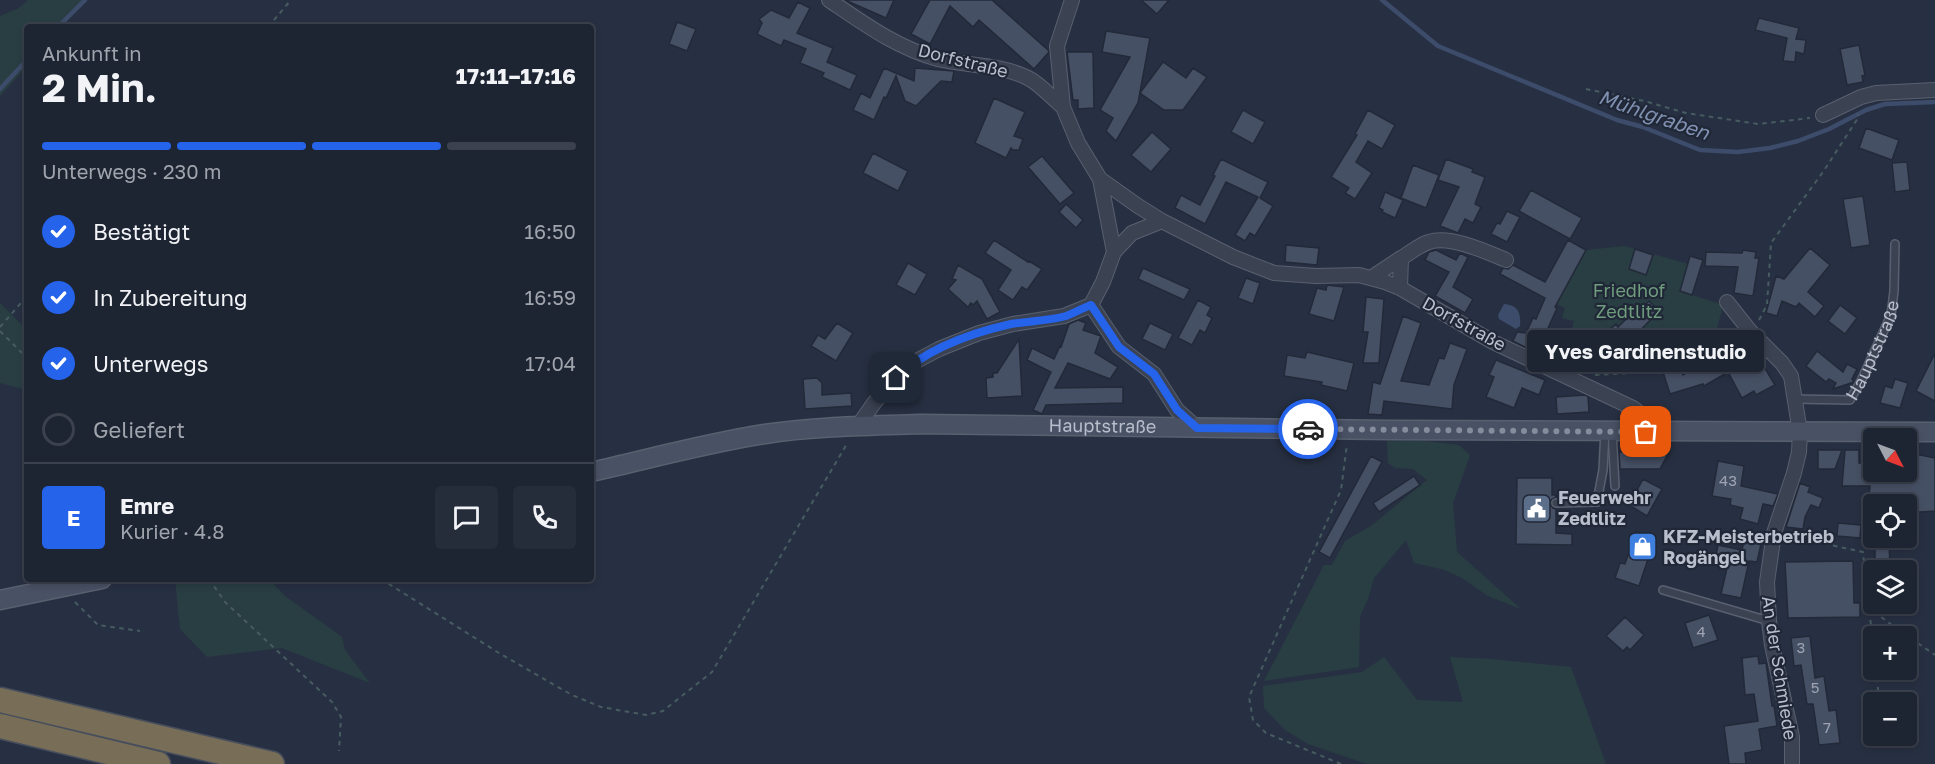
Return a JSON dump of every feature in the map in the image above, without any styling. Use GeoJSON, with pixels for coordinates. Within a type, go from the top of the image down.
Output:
{"type":"FeatureCollection","features":[{"type":"Feature","properties":{"kind":"highway"},"geometry":{"type":"LineString","coordinates":[[2,700],[272,764]]}},
{"type":"Feature","properties":{"kind":"highway"},"geometry":{"type":"LineString","coordinates":[[0,726],[158,764]]}},
{"type":"Feature","properties":{"kind":"main road","name":"Hauptstraße"},"geometry":{"type":"LineString","coordinates":[[594,471],[729,441],[802,429],[921,424],[1646,432],[1935,432]]}},
{"type":"Feature","properties":{"kind":"main road"},"geometry":{"type":"LineString","coordinates":[[0,600],[88,582]]}},
{"type":"Feature","properties":{"kind":"street","name":"Dorfstraße"},"geometry":{"type":"LineString","coordinates":[[829,0],[882,35],[910,48],[937,58],[1028,78],[1063,107]]}},
{"type":"Feature","properties":{"kind":"street","name":"Dorfstraße"},"geometry":{"type":"LineString","coordinates":[[1072,0],[1057,46],[1063,107],[1078,143],[1100,179],[1114,252]]}},
{"type":"Feature","properties":{"kind":"street"},"geometry":{"type":"LineString","coordinates":[[1823,115],[1861,97],[1876,93],[1935,90]]}},
{"type":"Feature","properties":{"kind":"street","name":"Dorfstraße"},"geometry":{"type":"LineString","coordinates":[[1100,179],[1138,207],[1162,221],[1233,257],[1274,273],[1316,276],[1359,275],[1400,288],[1492,342],[1633,408],[1645,420],[1646,432]]}},
{"type":"Feature","properties":{"kind":"street"},"geometry":{"type":"LineString","coordinates":[[858,426],[874,403],[909,365],[979,333],[1013,324],[1064,316],[1091,305],[1103,282],[1114,252],[1132,233],[1162,221]]}},
{"type":"Feature","properties":{"kind":"street"},"geometry":{"type":"LineString","coordinates":[[1371,278],[1431,241],[1448,241],[1473,246],[1506,260]]}},
{"type":"Feature","properties":{"kind":"street"},"geometry":{"type":"LineString","coordinates":[[1400,288],[1401,258]]}},
{"type":"Feature","properties":{"kind":"street"},"geometry":{"type":"LineString","coordinates":[[1727,302],[1791,376],[1800,432]]}},
{"type":"Feature","properties":{"kind":"street"},"geometry":{"type":"LineString","coordinates":[[1091,305],[1119,347],[1154,374],[1177,410],[1197,428]]}},
{"type":"Feature","properties":{"kind":"street","name":"An der Schmiede"},"geometry":{"type":"LineString","coordinates":[[1792,764],[1792,737],[1769,621],[1767,582],[1774,533],[1794,473],[1799,452],[1800,432]]}},
{"type":"Feature","properties":{"kind":"lane","name":"Hauptstraße"},"geometry":{"type":"LineString","coordinates":[[1794,399],[1850,400],[1891,315],[1895,244]]}},
{"type":"Feature","properties":{"kind":"lane"},"geometry":{"type":"LineString","coordinates":[[1608,431],[1615,486]]}},
{"type":"Feature","properties":{"kind":"lane"},"geometry":{"type":"LineString","coordinates":[[1556,503],[1597,502],[1608,431]]}},
{"type":"Feature","properties":{"kind":"lane"},"geometry":{"type":"LineString","coordinates":[[1663,590],[1769,621]]}},
{"type":"Feature","properties":{"kind":"path"},"geometry":{"type":"LineString","coordinates":[[271,24],[291,0]]}},
{"type":"Feature","properties":{"kind":"path"},"geometry":{"type":"LineString","coordinates":[[1586,89],[1644,101],[1686,113],[1758,124],[1823,115]]}},
{"type":"Feature","properties":{"kind":"path"},"geometry":{"type":"LineString","coordinates":[[1586,385],[1590,377],[1597,374],[1632,373],[1695,353],[1750,330],[1761,319],[1767,305],[1768,254],[1771,243],[1860,116],[1854,106]]}},
{"type":"Feature","properties":{"kind":"path"},"geometry":{"type":"LineString","coordinates":[[0,327],[24,299]]}},
{"type":"Feature","properties":{"kind":"path"},"geometry":{"type":"LineString","coordinates":[[0,331],[24,355]]}},
{"type":"Feature","properties":{"kind":"path"},"geometry":{"type":"LineString","coordinates":[[386,582],[499,653],[572,695],[601,707],[646,715],[663,711],[711,672],[858,426]]}},
{"type":"Feature","properties":{"kind":"path"},"geometry":{"type":"LineString","coordinates":[[1341,764],[1266,733],[1253,720],[1249,697],[1341,490],[1349,429]]}},
{"type":"Feature","properties":{"kind":"path"},"geometry":{"type":"LineString","coordinates":[[1774,533],[1863,552],[1864,560]]}},
{"type":"Feature","properties":{"kind":"path"},"geometry":{"type":"LineString","coordinates":[[211,582],[225,602],[332,702],[341,717],[339,751]]}},
{"type":"Feature","properties":{"kind":"path"},"geometry":{"type":"LineString","coordinates":[[60,588],[98,625],[140,631]]}},
{"type":"Feature","properties":{"kind":"path"},"geometry":{"type":"LineString","coordinates":[[1877,614],[1935,655]]}},
{"type":"Feature","properties":{"kind":"green space"},"geometry":{"type":"Polygon","coordinates":[[[28,0],[85,0],[65,24],[24,24],[24,69],[0,96],[0,16],[19,8],[28,0]]]}},
{"type":"Feature","properties":{"kind":"green space","name":"Friedhof Zedtlitz"},"geometry":{"type":"Polygon","coordinates":[[[1625,246],[1688,264],[1680,291],[1720,304],[1722,310],[1717,328],[1633,363],[1583,368],[1589,334],[1572,329],[1574,321],[1562,318],[1565,308],[1557,304],[1586,250],[1625,246]]]}},
{"type":"Feature","properties":{"kind":"green space"},"geometry":{"type":"Polygon","coordinates":[[[0,303],[24,327],[24,389],[0,383],[0,303]]]}},
{"type":"Feature","properties":{"kind":"green space"},"geometry":{"type":"Polygon","coordinates":[[[1387,441],[1426,441],[1459,445],[1470,455],[1453,503],[1457,552],[1521,609],[1488,596],[1462,578],[1445,570],[1414,563],[1406,540],[1374,578],[1360,616],[1359,667],[1264,681],[1324,565],[1332,565],[1345,541],[1371,526],[1427,480],[1413,469],[1395,468],[1388,463],[1387,441]]]}},
{"type":"Feature","properties":{"kind":"green space"},"geometry":{"type":"Polygon","coordinates":[[[175,582],[272,582],[285,596],[342,637],[345,650],[370,683],[282,648],[207,657],[180,629],[175,582]]]}},
{"type":"Feature","properties":{"kind":"green space"},"geometry":{"type":"Polygon","coordinates":[[[1384,657],[1417,700],[1463,702],[1450,657],[1571,667],[1606,764],[1367,764],[1308,744],[1285,730],[1264,708],[1263,686],[1362,672],[1384,657]]]}},
{"type":"Feature","properties":{"kind":"water"},"geometry":{"type":"Polygon","coordinates":[[[1504,304],[1518,310],[1520,326],[1516,329],[1499,319],[1498,315],[1504,304]]]}},
{"type":"Feature","properties":{"kind":"building"},"geometry":{"type":"Polygon","coordinates":[[[845,0],[894,0],[886,18],[845,0]]]}},
{"type":"Feature","properties":{"kind":"building"},"geometry":{"type":"Polygon","coordinates":[[[930,0],[992,0],[1049,52],[1034,69],[979,20],[973,27],[950,6],[930,44],[911,34],[930,0]]]}},
{"type":"Feature","properties":{"kind":"building"},"geometry":{"type":"Polygon","coordinates":[[[1141,0],[1169,0],[1157,14],[1141,0]]]}},
{"type":"Feature","properties":{"kind":"building"},"geometry":{"type":"Polygon","coordinates":[[[798,2],[810,8],[797,33],[833,48],[827,62],[857,75],[850,90],[822,77],[824,73],[800,63],[806,49],[784,40],[781,46],[757,34],[762,23],[759,19],[771,10],[789,18],[798,2]]]}},
{"type":"Feature","properties":{"kind":"building"},"geometry":{"type":"Polygon","coordinates":[[[1759,18],[1799,28],[1796,39],[1806,40],[1804,54],[1796,52],[1795,62],[1783,61],[1787,38],[1755,30],[1759,18]]]}},
{"type":"Feature","properties":{"kind":"building"},"geometry":{"type":"Polygon","coordinates":[[[677,22],[696,29],[687,51],[669,44],[677,22]]]}},
{"type":"Feature","properties":{"kind":"building"},"geometry":{"type":"Polygon","coordinates":[[[1106,31],[1150,38],[1138,103],[1116,141],[1106,131],[1113,118],[1100,110],[1130,57],[1102,52],[1106,31]]]}},
{"type":"Feature","properties":{"kind":"building"},"geometry":{"type":"Polygon","coordinates":[[[1859,45],[1865,75],[1862,76],[1863,82],[1847,85],[1840,49],[1859,45]]]}},
{"type":"Feature","properties":{"kind":"building"},"geometry":{"type":"Polygon","coordinates":[[[1067,52],[1093,52],[1094,108],[1078,109],[1078,100],[1073,100],[1067,52]]]}},
{"type":"Feature","properties":{"kind":"building"},"geometry":{"type":"Polygon","coordinates":[[[1163,62],[1186,78],[1193,68],[1207,77],[1183,110],[1164,110],[1140,93],[1163,62]]]}},
{"type":"Feature","properties":{"kind":"building"},"geometry":{"type":"Polygon","coordinates":[[[884,68],[914,81],[915,68],[954,71],[952,82],[941,81],[916,106],[905,101],[896,76],[874,120],[853,110],[861,93],[870,98],[884,68]]]}},
{"type":"Feature","properties":{"kind":"building"},"geometry":{"type":"Polygon","coordinates":[[[994,98],[1025,112],[1014,136],[1023,139],[1019,150],[1011,148],[1006,158],[975,143],[994,98]]]}},
{"type":"Feature","properties":{"kind":"building"},"geometry":{"type":"Polygon","coordinates":[[[1243,110],[1265,122],[1253,144],[1231,132],[1243,110]]]}},
{"type":"Feature","properties":{"kind":"building"},"geometry":{"type":"Polygon","coordinates":[[[1368,110],[1395,125],[1382,149],[1368,141],[1356,162],[1372,173],[1355,199],[1345,193],[1349,188],[1331,177],[1357,135],[1355,134],[1368,110]]]}},
{"type":"Feature","properties":{"kind":"building"},"geometry":{"type":"Polygon","coordinates":[[[1866,128],[1899,140],[1892,160],[1859,148],[1866,128]]]}},
{"type":"Feature","properties":{"kind":"building"},"geometry":{"type":"Polygon","coordinates":[[[1152,132],[1171,149],[1151,172],[1131,155],[1152,132]]]}},
{"type":"Feature","properties":{"kind":"building"},"geometry":{"type":"Polygon","coordinates":[[[873,153],[908,171],[898,191],[863,173],[873,153]]]}},
{"type":"Feature","properties":{"kind":"building"},"geometry":{"type":"Polygon","coordinates":[[[1042,156],[1074,193],[1060,204],[1028,167],[1042,156]]]}},
{"type":"Feature","properties":{"kind":"building"},"geometry":{"type":"Polygon","coordinates":[[[1221,159],[1268,182],[1260,198],[1273,206],[1255,236],[1250,233],[1245,241],[1235,235],[1258,197],[1226,182],[1205,224],[1175,208],[1181,195],[1200,205],[1221,159]]]}},
{"type":"Feature","properties":{"kind":"building"},"geometry":{"type":"Polygon","coordinates":[[[1446,159],[1473,169],[1472,172],[1485,177],[1475,204],[1481,207],[1473,223],[1465,219],[1458,233],[1440,226],[1459,187],[1438,180],[1446,159]]]}},
{"type":"Feature","properties":{"kind":"building"},"geometry":{"type":"Polygon","coordinates":[[[1907,162],[1910,190],[1895,192],[1892,163],[1907,162]]]}},
{"type":"Feature","properties":{"kind":"building"},"geometry":{"type":"Polygon","coordinates":[[[1413,165],[1439,175],[1426,208],[1401,198],[1413,165]]]}},
{"type":"Feature","properties":{"kind":"building"},"geometry":{"type":"Polygon","coordinates":[[[1531,190],[1582,218],[1570,239],[1519,211],[1531,190]]]}},
{"type":"Feature","properties":{"kind":"building"},"geometry":{"type":"Polygon","coordinates":[[[1385,192],[1403,200],[1395,218],[1382,212],[1383,210],[1379,208],[1385,192]]]}},
{"type":"Feature","properties":{"kind":"building"},"geometry":{"type":"Polygon","coordinates":[[[1863,196],[1870,245],[1851,248],[1843,199],[1863,196]]]}},
{"type":"Feature","properties":{"kind":"building"},"geometry":{"type":"Polygon","coordinates":[[[1066,204],[1083,220],[1076,228],[1059,212],[1066,204]]]}},
{"type":"Feature","properties":{"kind":"building"},"geometry":{"type":"Polygon","coordinates":[[[1507,211],[1520,217],[1507,242],[1491,234],[1507,211]]]}},
{"type":"Feature","properties":{"kind":"building"},"geometry":{"type":"Polygon","coordinates":[[[994,240],[1042,269],[1027,290],[1022,287],[1013,300],[998,290],[1011,270],[985,253],[994,240]]]}},
{"type":"Feature","properties":{"kind":"building"},"geometry":{"type":"Polygon","coordinates":[[[1568,240],[1586,250],[1555,307],[1557,308],[1537,353],[1513,341],[1517,332],[1526,333],[1533,318],[1536,319],[1545,298],[1500,274],[1503,268],[1508,269],[1513,265],[1545,282],[1568,240]]]}},
{"type":"Feature","properties":{"kind":"building"},"geometry":{"type":"Polygon","coordinates":[[[1286,245],[1319,248],[1317,265],[1285,262],[1286,245]]]}},
{"type":"Feature","properties":{"kind":"building"},"geometry":{"type":"Polygon","coordinates":[[[1810,248],[1830,265],[1808,292],[1824,306],[1815,317],[1799,303],[1796,307],[1782,301],[1777,316],[1766,313],[1776,276],[1784,279],[1810,248]]]}},
{"type":"Feature","properties":{"kind":"building"},"geometry":{"type":"Polygon","coordinates":[[[1635,249],[1653,255],[1646,275],[1629,269],[1635,249]]]}},
{"type":"Feature","properties":{"kind":"building"},"geometry":{"type":"Polygon","coordinates":[[[1436,250],[1456,260],[1460,253],[1468,257],[1453,287],[1473,299],[1465,313],[1435,296],[1449,272],[1425,260],[1429,252],[1436,250]]]}},
{"type":"Feature","properties":{"kind":"building"},"geometry":{"type":"Polygon","coordinates":[[[1743,250],[1756,252],[1755,258],[1759,258],[1753,296],[1734,293],[1738,267],[1705,266],[1706,252],[1742,253],[1743,250]]]}},
{"type":"Feature","properties":{"kind":"building"},"geometry":{"type":"Polygon","coordinates":[[[1690,256],[1703,260],[1692,295],[1680,291],[1690,256]]]}},
{"type":"Feature","properties":{"kind":"building"},"geometry":{"type":"Polygon","coordinates":[[[908,263],[927,274],[915,295],[896,285],[908,263]]]}},
{"type":"Feature","properties":{"kind":"building"},"geometry":{"type":"Polygon","coordinates":[[[958,265],[982,279],[1000,312],[987,319],[977,301],[968,307],[948,289],[956,280],[952,279],[958,265]]]}},
{"type":"Feature","properties":{"kind":"building"},"geometry":{"type":"Polygon","coordinates":[[[1143,268],[1190,289],[1184,300],[1138,279],[1143,268]]]}},
{"type":"Feature","properties":{"kind":"building"},"geometry":{"type":"Polygon","coordinates":[[[1246,278],[1260,283],[1253,304],[1238,298],[1246,278]]]}},
{"type":"Feature","properties":{"kind":"building"},"geometry":{"type":"Polygon","coordinates":[[[1327,285],[1344,287],[1334,321],[1309,314],[1317,288],[1326,290],[1327,285]]]}},
{"type":"Feature","properties":{"kind":"building"},"geometry":{"type":"Polygon","coordinates":[[[1366,297],[1384,299],[1379,363],[1363,363],[1368,332],[1363,332],[1366,297]]]}},
{"type":"Feature","properties":{"kind":"building"},"geometry":{"type":"Polygon","coordinates":[[[1198,300],[1211,307],[1207,315],[1212,318],[1205,333],[1200,330],[1192,345],[1178,338],[1198,300]]]}},
{"type":"Feature","properties":{"kind":"building"},"geometry":{"type":"Polygon","coordinates":[[[1649,301],[1659,311],[1631,340],[1637,347],[1629,354],[1623,348],[1617,353],[1609,352],[1604,347],[1604,339],[1610,334],[1607,332],[1616,324],[1618,327],[1637,308],[1639,310],[1649,301]]]}},
{"type":"Feature","properties":{"kind":"building"},"geometry":{"type":"Polygon","coordinates":[[[1840,305],[1857,318],[1845,334],[1828,321],[1840,305]]]}},
{"type":"Feature","properties":{"kind":"building"},"geometry":{"type":"Polygon","coordinates":[[[1403,316],[1421,323],[1401,381],[1429,385],[1439,358],[1444,359],[1450,343],[1467,349],[1454,385],[1452,409],[1384,401],[1382,415],[1368,414],[1373,382],[1380,384],[1403,316]]]}},
{"type":"Feature","properties":{"kind":"building"},"geometry":{"type":"Polygon","coordinates":[[[1078,320],[1086,323],[1083,330],[1101,336],[1095,353],[1118,367],[1110,379],[1068,363],[1055,388],[1123,387],[1123,403],[1046,405],[1042,414],[1033,410],[1051,372],[1027,360],[1032,348],[1054,359],[1069,324],[1078,320]]]}},
{"type":"Feature","properties":{"kind":"building"},"geometry":{"type":"Polygon","coordinates":[[[837,323],[853,333],[836,361],[811,346],[818,335],[825,339],[837,323]]]}},
{"type":"Feature","properties":{"kind":"building"},"geometry":{"type":"Polygon","coordinates":[[[1150,323],[1173,334],[1165,350],[1142,339],[1150,323]]]}},
{"type":"Feature","properties":{"kind":"building"},"geometry":{"type":"Polygon","coordinates":[[[1019,339],[1022,396],[987,398],[986,378],[993,377],[993,373],[997,373],[1019,339]]]}},
{"type":"Feature","properties":{"kind":"building"},"geometry":{"type":"Polygon","coordinates":[[[1741,342],[1766,370],[1775,385],[1756,395],[1754,391],[1742,398],[1728,372],[1704,386],[1703,384],[1670,394],[1663,372],[1680,367],[1683,375],[1741,342]]]}},
{"type":"Feature","properties":{"kind":"building"},"geometry":{"type":"Polygon","coordinates":[[[1817,351],[1843,372],[1847,364],[1857,369],[1852,379],[1854,382],[1833,389],[1836,383],[1829,379],[1826,382],[1806,366],[1817,351]]]}},
{"type":"Feature","properties":{"kind":"building"},"geometry":{"type":"Polygon","coordinates":[[[1307,352],[1354,363],[1347,391],[1321,385],[1322,382],[1284,376],[1287,355],[1305,358],[1307,352]]]}},
{"type":"Feature","properties":{"kind":"building"},"geometry":{"type":"Polygon","coordinates":[[[1935,353],[1935,401],[1916,391],[1935,353]]]}},
{"type":"Feature","properties":{"kind":"building"},"geometry":{"type":"Polygon","coordinates":[[[1496,360],[1545,380],[1539,395],[1522,388],[1514,408],[1486,397],[1494,377],[1489,375],[1496,360]]]}},
{"type":"Feature","properties":{"kind":"building"},"geometry":{"type":"Polygon","coordinates":[[[817,378],[822,383],[822,395],[851,393],[852,406],[805,409],[803,379],[817,378]]]}},
{"type":"Feature","properties":{"kind":"building"},"geometry":{"type":"Polygon","coordinates":[[[1895,379],[1908,383],[1900,408],[1880,403],[1885,386],[1892,388],[1895,379]]]}},
{"type":"Feature","properties":{"kind":"building"},"geometry":{"type":"Polygon","coordinates":[[[1585,395],[1588,397],[1589,412],[1557,414],[1556,397],[1585,395]]]}},
{"type":"Feature","properties":{"kind":"building"},"geometry":{"type":"Polygon","coordinates":[[[1818,450],[1842,450],[1835,469],[1818,469],[1818,450]]]}},
{"type":"Feature","properties":{"kind":"building"},"geometry":{"type":"Polygon","coordinates":[[[1845,450],[1859,450],[1859,463],[1863,463],[1863,482],[1917,482],[1917,454],[1935,458],[1935,511],[1917,512],[1917,494],[1869,494],[1870,486],[1842,486],[1845,450]]]}},
{"type":"Feature","properties":{"kind":"building"},"geometry":{"type":"Polygon","coordinates":[[[1619,452],[1669,452],[1660,469],[1620,469],[1619,452]]]}},
{"type":"Feature","properties":{"kind":"building"},"geometry":{"type":"Polygon","coordinates":[[[1371,456],[1382,462],[1330,558],[1319,552],[1371,456]]]}},
{"type":"Feature","properties":{"kind":"building"},"geometry":{"type":"Polygon","coordinates":[[[1718,461],[1744,466],[1741,486],[1778,494],[1773,506],[1763,504],[1758,524],[1740,519],[1743,508],[1730,505],[1731,499],[1712,496],[1718,461]]]}},
{"type":"Feature","properties":{"kind":"building"},"geometry":{"type":"Polygon","coordinates":[[[1414,476],[1420,485],[1379,512],[1373,503],[1414,476]]]}},
{"type":"Feature","properties":{"kind":"building","name":"Feuerwehr Zedtlitz"},"geometry":{"type":"Polygon","coordinates":[[[1517,478],[1552,478],[1552,495],[1556,497],[1551,500],[1550,504],[1556,509],[1556,533],[1572,534],[1572,545],[1516,544],[1517,478]]]}},
{"type":"Feature","properties":{"kind":"building"},"geometry":{"type":"Polygon","coordinates":[[[1643,479],[1662,489],[1647,516],[1629,505],[1643,479]]]}},
{"type":"Feature","properties":{"kind":"building"},"geometry":{"type":"Polygon","coordinates":[[[1800,483],[1810,487],[1808,492],[1823,498],[1819,508],[1811,505],[1805,517],[1803,529],[1786,527],[1800,483]]]}},
{"type":"Feature","properties":{"kind":"building"},"geometry":{"type":"Polygon","coordinates":[[[1838,523],[1861,525],[1860,538],[1837,536],[1838,523]]]}},
{"type":"Feature","properties":{"kind":"building"},"geometry":{"type":"Polygon","coordinates":[[[1636,531],[1655,538],[1639,586],[1615,578],[1620,563],[1625,564],[1636,531]]]}},
{"type":"Feature","properties":{"kind":"building"},"geometry":{"type":"Polygon","coordinates":[[[1744,540],[1761,544],[1757,562],[1749,561],[1741,598],[1721,594],[1727,568],[1714,565],[1718,545],[1742,550],[1744,540]]]}},
{"type":"Feature","properties":{"kind":"building"},"geometry":{"type":"Polygon","coordinates":[[[1875,548],[1889,548],[1890,560],[1875,560],[1875,548]]]}},
{"type":"Feature","properties":{"kind":"building"},"geometry":{"type":"Polygon","coordinates":[[[1853,561],[1854,603],[1860,603],[1860,617],[1788,618],[1785,562],[1853,561]]]}},
{"type":"Feature","properties":{"kind":"building"},"geometry":{"type":"Polygon","coordinates":[[[1709,615],[1718,640],[1693,648],[1685,623],[1709,615]]]}},
{"type":"Feature","properties":{"kind":"building"},"geometry":{"type":"Polygon","coordinates":[[[1625,617],[1644,635],[1630,650],[1627,647],[1623,651],[1606,636],[1625,617]]]}},
{"type":"Feature","properties":{"kind":"building"},"geometry":{"type":"Polygon","coordinates":[[[1810,636],[1815,678],[1824,676],[1829,711],[1836,710],[1840,743],[1819,745],[1813,704],[1807,704],[1801,665],[1794,666],[1791,638],[1810,636]]]}},
{"type":"Feature","properties":{"kind":"building"},"geometry":{"type":"Polygon","coordinates":[[[1758,656],[1759,664],[1766,663],[1777,726],[1759,729],[1762,750],[1745,753],[1746,764],[1729,764],[1724,726],[1758,721],[1754,694],[1745,695],[1742,658],[1758,656]]]}},
{"type":"Feature","properties":{"kind":"waterway"},"geometry":{"type":"LineString","coordinates":[[61,24],[85,0]]}},
{"type":"Feature","properties":{"kind":"waterway","name":"Mühlgraben"},"geometry":{"type":"LineString","coordinates":[[1382,0],[1438,46],[1617,120],[1643,127],[1700,150],[1738,152],[1770,148],[1798,141],[1829,129],[1866,110],[1885,104],[1935,102]]}},
{"type":"Feature","properties":{"kind":"waterway"},"geometry":{"type":"LineString","coordinates":[[0,89],[24,63]]}},
{"type":"Feature","properties":{"kind":"way so far"},"geometry":{"type":"LineString","coordinates":[[1308,429],[1646,432]]}},
{"type":"Feature","properties":{"kind":"place","name":"Yves Gardinenstudio"},"geometry":{"type":"Point","coordinates":[1646,432]}},
{"type":"Feature","properties":{"kind":"place","name":"Feuerwehr Zedtlitz"},"geometry":{"type":"Point","coordinates":[1537,508]}},
{"type":"Feature","properties":{"kind":"place","name":"KFZ-Meisterbetrieb Rogängel"},"geometry":{"type":"Point","coordinates":[1642,547]}},
{"type":"Feature","properties":{"kind":"route"},"geometry":{"type":"LineString","coordinates":[[896,378],[909,365],[979,333],[1013,324],[1064,316],[1091,305],[1119,347],[1154,374],[1177,410],[1197,428],[1308,429]]}}]}
